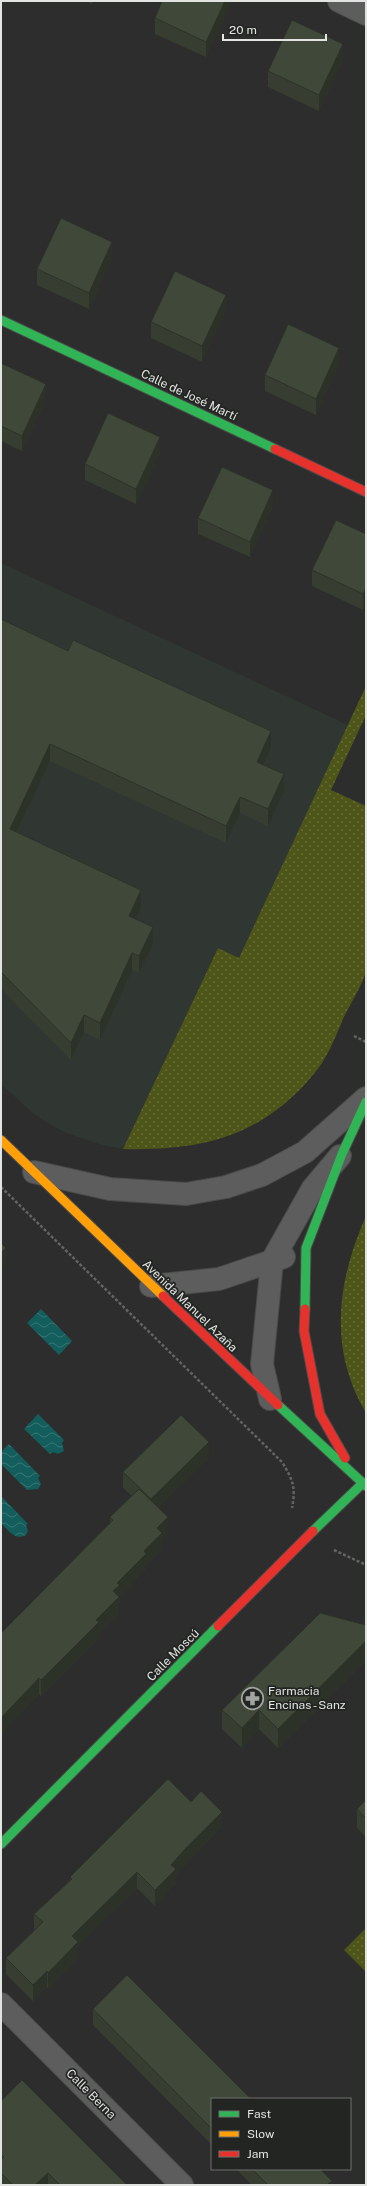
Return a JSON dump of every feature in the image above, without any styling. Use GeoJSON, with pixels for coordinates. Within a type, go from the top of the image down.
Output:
{"type":"FeatureCollection","features":[{"type":"Feature","properties":{"kind":"street"},"geometry":{"type":"LineString","coordinates":[[339,1],[366,14]]}},
{"type":"Feature","properties":{"kind":"street","name":"Calle de José Martí"},"geometry":{"type":"LineString","coordinates":[[1,320],[366,492]]}},
{"type":"Feature","properties":{"kind":"street"},"geometry":{"type":"LineString","coordinates":[[34,1172],[110,1189],[186,1194],[226,1187],[262,1174],[305,1152],[366,1098]]}},
{"type":"Feature","properties":{"kind":"street"},"geometry":{"type":"LineString","coordinates":[[365,1485],[338,1448],[320,1414],[304,1331],[306,1248],[342,1154],[366,1102]]}},
{"type":"Feature","properties":{"kind":"street","name":"Avenida Manuel Azaña"},"geometry":{"type":"LineString","coordinates":[[1,1140],[270,1399],[365,1485]]}},
{"type":"Feature","properties":{"kind":"street"},"geometry":{"type":"LineString","coordinates":[[270,1399],[262,1364],[272,1261],[313,1188],[342,1154]]}},
{"type":"Feature","properties":{"kind":"street"},"geometry":{"type":"LineString","coordinates":[[151,1286],[218,1279],[306,1248]]}},
{"type":"Feature","properties":{"kind":"street","name":"Calle Moscú"},"geometry":{"type":"LineString","coordinates":[[1,1844],[314,1530],[365,1485]]}},
{"type":"Feature","properties":{"kind":"street","name":"Calle Berna"},"geometry":{"type":"LineString","coordinates":[[1,2004],[182,2185]]}},
{"type":"Feature","properties":{"kind":"path"},"geometry":{"type":"LineString","coordinates":[[354,1036],[366,1042]]}},
{"type":"Feature","properties":{"kind":"path"},"geometry":{"type":"LineString","coordinates":[[1,1186],[234,1417],[282,1462],[291,1477],[295,1492],[292,1509],[337,1552],[366,1564]]}},
{"type":"Feature","properties":{"kind":"shaded area"},"geometry":{"type":"Polygon","coordinates":[[[1,563],[348,725],[239,958],[218,948],[123,1149],[102,1145],[67,1133],[51,1125],[34,1114],[1,1084],[1,563]]]}},
{"type":"Feature","properties":{"kind":"green space"},"geometry":{"type":"Polygon","coordinates":[[[366,686],[366,715],[331,790],[366,806],[366,970],[327,1055],[318,1069],[293,1096],[272,1113],[251,1126],[228,1136],[204,1143],[151,1149],[123,1149],[218,948],[239,958],[366,686]]]}},
{"type":"Feature","properties":{"kind":"green space"},"geometry":{"type":"Polygon","coordinates":[[[366,1216],[366,1413],[354,1389],[346,1364],[342,1340],[341,1315],[343,1290],[348,1265],[366,1216]]]}},
{"type":"Feature","properties":{"kind":"green space"},"geometry":{"type":"Polygon","coordinates":[[[366,1928],[366,1972],[344,1950],[366,1928]]]}},
{"type":"Feature","properties":{"kind":"water"},"geometry":{"type":"Polygon","coordinates":[[[41,1309],[72,1341],[59,1355],[27,1323],[41,1309]]]}},
{"type":"Feature","properties":{"kind":"water"},"geometry":{"type":"Polygon","coordinates":[[[38,1414],[64,1440],[62,1443],[64,1451],[58,1454],[53,1452],[50,1454],[24,1429],[38,1414]]]}},
{"type":"Feature","properties":{"kind":"water"},"geometry":{"type":"Polygon","coordinates":[[[9,1444],[40,1476],[38,1478],[41,1484],[38,1489],[27,1490],[1,1464],[1,1452],[9,1444]]]}},
{"type":"Feature","properties":{"kind":"water"},"geometry":{"type":"Polygon","coordinates":[[[1,1496],[28,1524],[26,1525],[28,1531],[26,1535],[18,1537],[15,1536],[1,1523],[1,1496]]]}},
{"type":"Feature","properties":{"kind":"building"},"geometry":{"type":"Polygon","coordinates":[[[162,1],[225,1],[206,42],[155,18],[162,1]]]}},
{"type":"Feature","properties":{"kind":"building"},"geometry":{"type":"Polygon","coordinates":[[[292,20],[343,44],[319,95],[268,71],[292,20]]]}},
{"type":"Feature","properties":{"kind":"building"},"geometry":{"type":"Polygon","coordinates":[[[61,218],[112,242],[89,293],[37,269],[61,218]]]}},
{"type":"Feature","properties":{"kind":"building"},"geometry":{"type":"Polygon","coordinates":[[[175,271],[226,295],[202,346],[151,322],[175,271]]]}},
{"type":"Feature","properties":{"kind":"building"},"geometry":{"type":"Polygon","coordinates":[[[288,324],[339,348],[316,399],[265,375],[288,324]]]}},
{"type":"Feature","properties":{"kind":"building"},"geometry":{"type":"Polygon","coordinates":[[[1,363],[46,384],[22,436],[1,426],[1,363]]]}},
{"type":"Feature","properties":{"kind":"building"},"geometry":{"type":"Polygon","coordinates":[[[108,413],[160,437],[136,489],[85,464],[108,413]]]}},
{"type":"Feature","properties":{"kind":"building"},"geometry":{"type":"Polygon","coordinates":[[[222,467],[273,490],[250,542],[198,518],[222,467]]]}},
{"type":"Feature","properties":{"kind":"building"},"geometry":{"type":"Polygon","coordinates":[[[336,520],[366,534],[366,588],[363,594],[312,570],[336,520]]]}},
{"type":"Feature","properties":{"kind":"building"},"geometry":{"type":"Polygon","coordinates":[[[1,619],[68,651],[73,640],[271,731],[257,762],[284,774],[268,809],[240,797],[226,826],[50,744],[10,829],[141,890],[129,916],[153,927],[139,956],[132,953],[100,1023],[84,1015],[71,1043],[1,972],[1,619]]]}},
{"type":"Feature","properties":{"kind":"building"},"geometry":{"type":"Polygon","coordinates":[[[1,1243],[6,1248],[1,1253],[1,1243]]]}},
{"type":"Feature","properties":{"kind":"building"},"geometry":{"type":"Polygon","coordinates":[[[181,1415],[209,1442],[151,1499],[123,1472],[181,1415]]]}},
{"type":"Feature","properties":{"kind":"building"},"geometry":{"type":"Polygon","coordinates":[[[139,1489],[168,1517],[157,1528],[162,1533],[144,1551],[146,1554],[117,1583],[120,1585],[113,1591],[119,1597],[96,1620],[99,1622],[41,1680],[39,1678],[1,1718],[1,1633],[113,1520],[110,1517],[139,1489]]]}},
{"type":"Feature","properties":{"kind":"building"},"geometry":{"type":"Polygon","coordinates":[[[320,1613],[366,1625],[366,1641],[278,1729],[259,1710],[242,1728],[222,1710],[320,1613]]]}},
{"type":"Feature","properties":{"kind":"building"},"geometry":{"type":"Polygon","coordinates":[[[168,1779],[191,1802],[201,1791],[222,1812],[171,1865],[176,1869],[155,1890],[137,1872],[72,1936],[78,1942],[48,1973],[47,1971],[33,1985],[6,1958],[43,1922],[34,1914],[72,1879],[70,1877],[168,1779]]]}},
{"type":"Feature","properties":{"kind":"building"},"geometry":{"type":"Polygon","coordinates":[[[366,1800],[366,1818],[357,1809],[366,1800]]]}},
{"type":"Feature","properties":{"kind":"building"},"geometry":{"type":"Polygon","coordinates":[[[127,1975],[250,2098],[211,2098],[211,2128],[93,2009],[127,1975]]]}},
{"type":"Feature","properties":{"kind":"building"},"geometry":{"type":"Polygon","coordinates":[[[22,2080],[127,2185],[60,2185],[48,2173],[35,2185],[13,2185],[1,2173],[1,2160],[4,2157],[1,2154],[1,2101],[22,2080]]]}},
{"type":"Feature","properties":{"kind":"building"},"geometry":{"type":"Polygon","coordinates":[[[253,2170],[321,2170],[332,2181],[328,2184],[329,2185],[268,2185],[253,2170]]]}},
{"type":"Feature","properties":{"kind":"traffic: fast"},"geometry":{"type":"LineString","coordinates":[[1,320],[275,449]]}},
{"type":"Feature","properties":{"kind":"traffic: fast"},"geometry":{"type":"LineString","coordinates":[[305,1309],[306,1248],[342,1154],[366,1102]]}},
{"type":"Feature","properties":{"kind":"traffic: fast"},"geometry":{"type":"LineString","coordinates":[[278,1405],[366,1486]]}},
{"type":"Feature","properties":{"kind":"traffic: fast"},"geometry":{"type":"LineString","coordinates":[[313,1531],[363,1483]]}},
{"type":"Feature","properties":{"kind":"traffic: fast"},"geometry":{"type":"LineString","coordinates":[[1,1844],[218,1626]]}},
{"type":"Feature","properties":{"kind":"traffic: slow"},"geometry":{"type":"LineString","coordinates":[[1,1140],[163,1296]]}},
{"type":"Feature","properties":{"kind":"traffic: jam"},"geometry":{"type":"LineString","coordinates":[[275,449],[366,492]]}},
{"type":"Feature","properties":{"kind":"traffic: jam"},"geometry":{"type":"LineString","coordinates":[[163,1296],[278,1405]]}},
{"type":"Feature","properties":{"kind":"traffic: jam"},"geometry":{"type":"LineString","coordinates":[[305,1309],[304,1331],[320,1414],[345,1458]]}},
{"type":"Feature","properties":{"kind":"traffic: jam"},"geometry":{"type":"LineString","coordinates":[[218,1626],[313,1531]]}},
{"type":"Feature","properties":{"kind":"place","name":"Farmacia Encinas - Sanz"},"geometry":{"type":"Point","coordinates":[253,1698]}}]}
